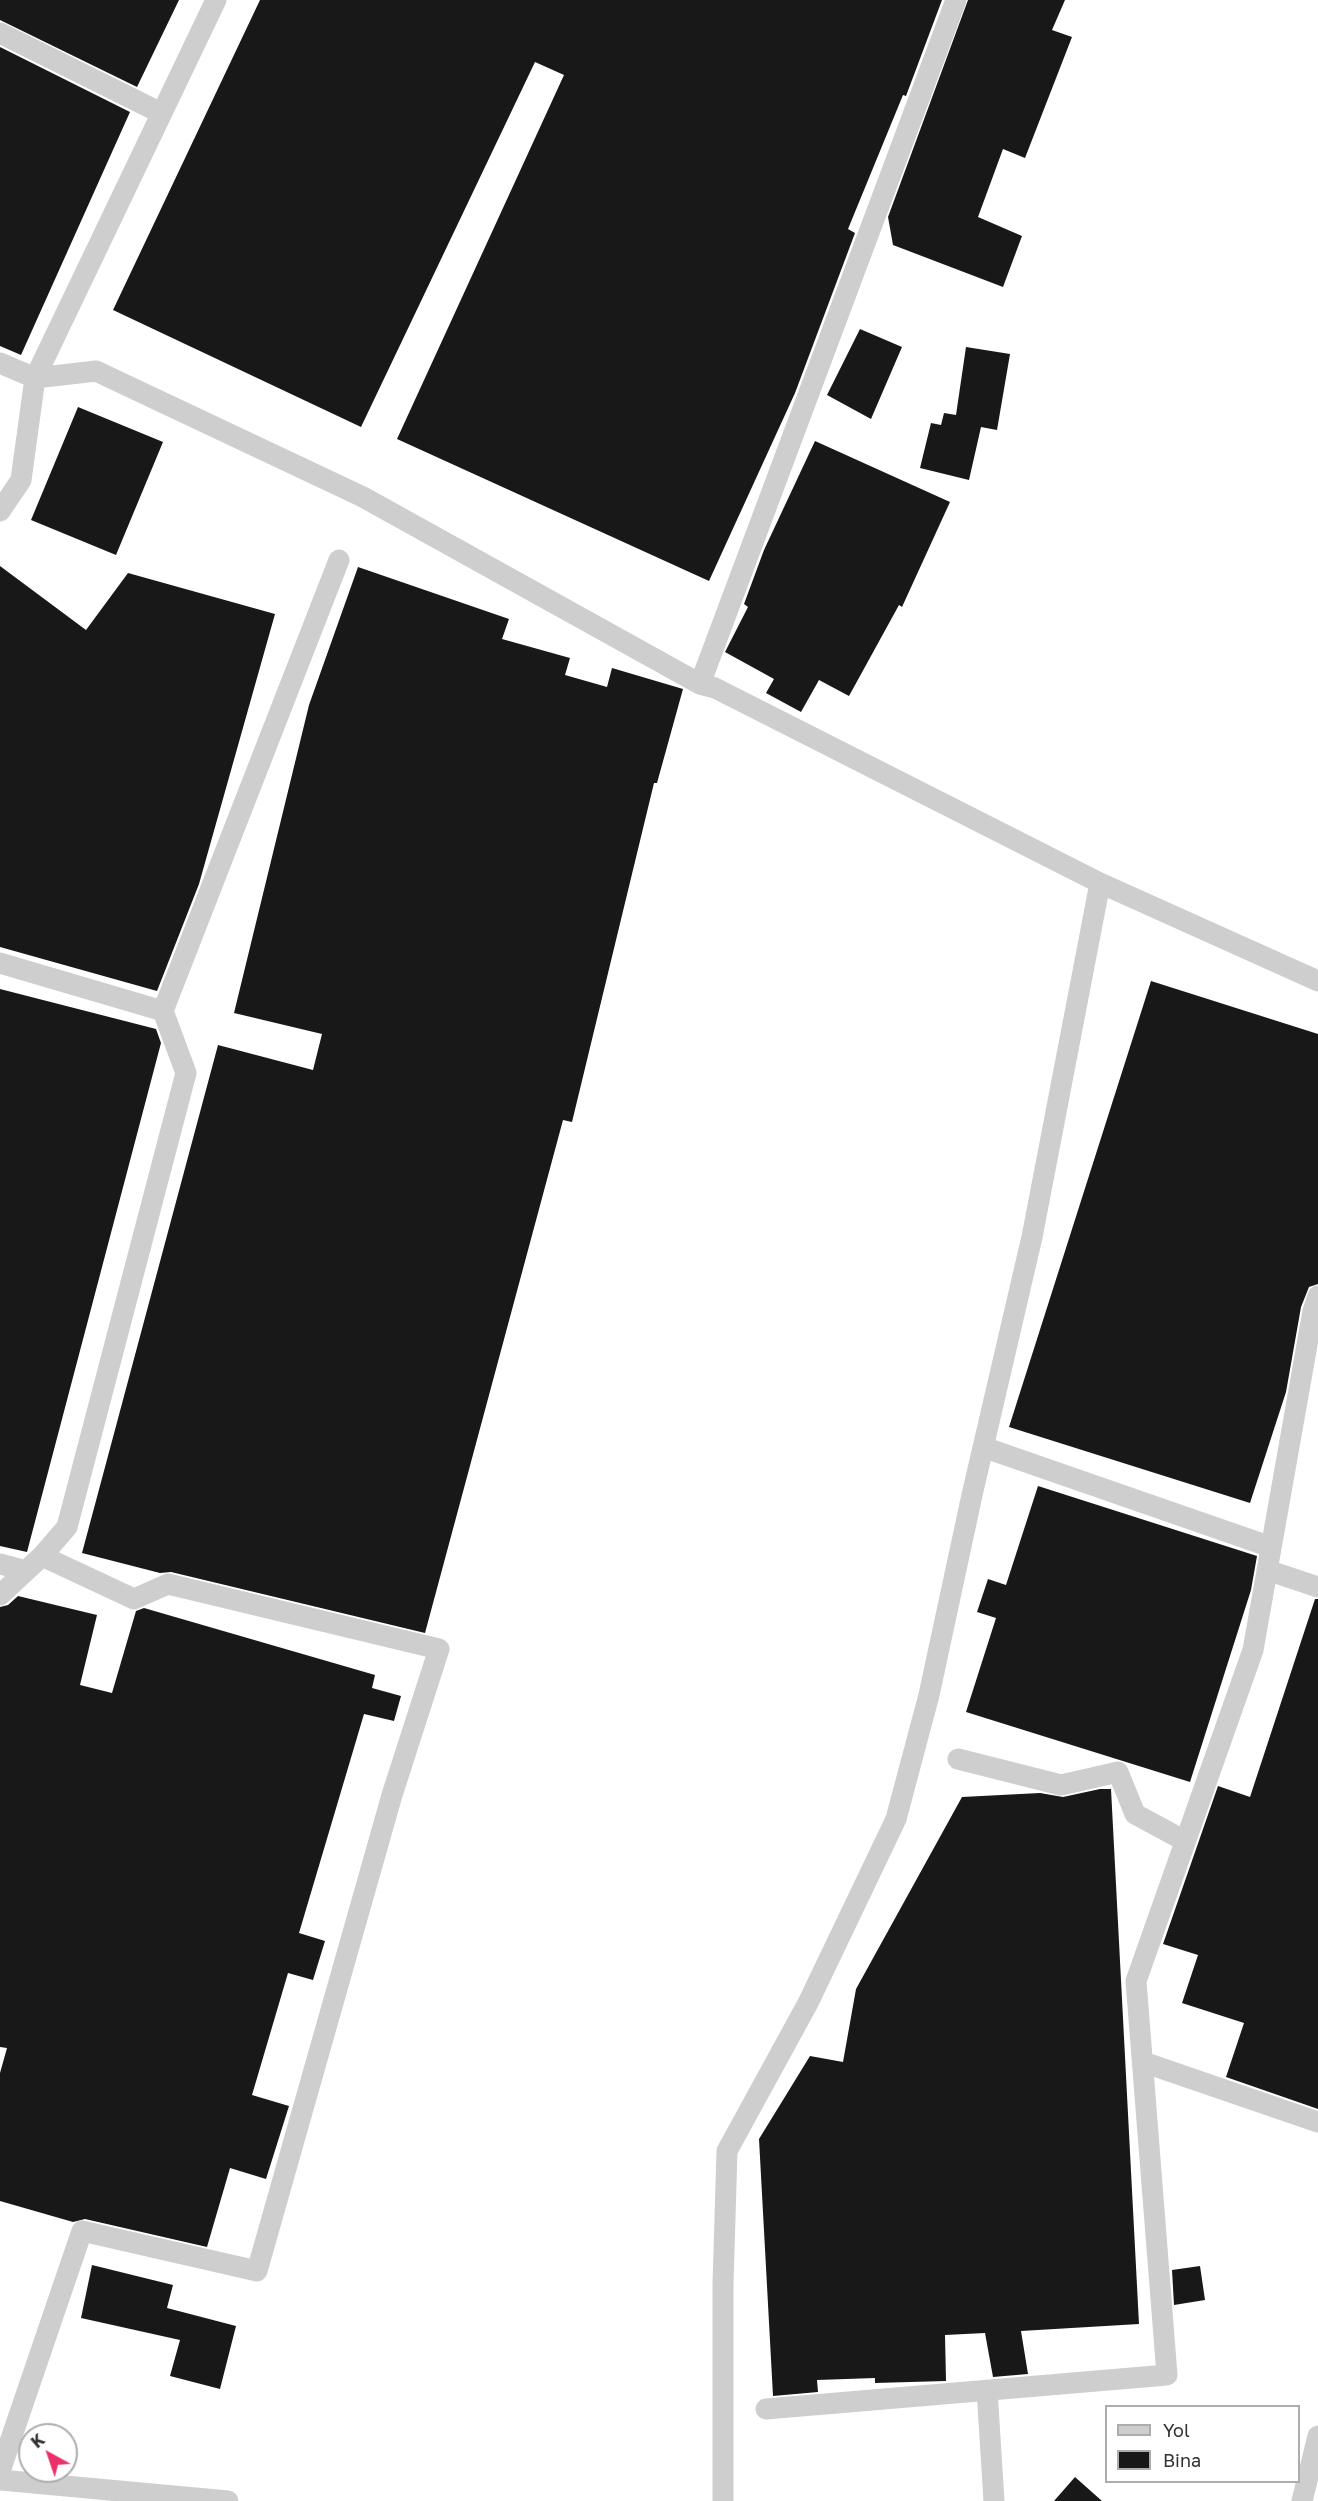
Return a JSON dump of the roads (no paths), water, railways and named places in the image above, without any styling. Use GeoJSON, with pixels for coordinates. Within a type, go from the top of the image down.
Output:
{"type":"FeatureCollection","features":[{"type":"Feature","properties":{"kind":"street"},"geometry":{"type":"LineString","coordinates":[[0,511],[21,480],[35,378],[216,0]]}},
{"type":"Feature","properties":{"kind":"street"},"geometry":{"type":"LineString","coordinates":[[700,684],[956,0]]}},
{"type":"Feature","properties":{"kind":"street"},"geometry":{"type":"LineString","coordinates":[[0,33],[161,113]]}},
{"type":"Feature","properties":{"kind":"street"},"geometry":{"type":"LineString","coordinates":[[0,363],[35,378],[96,371],[363,497],[700,684],[715,688],[1100,883],[1318,981]]}},
{"type":"Feature","properties":{"kind":"street"},"geometry":{"type":"LineString","coordinates":[[0,1595],[42,1556],[67,1527],[186,1074],[163,1011],[339,560]]}},
{"type":"Feature","properties":{"kind":"street"},"geometry":{"type":"LineString","coordinates":[[723,2501],[723,2284],[727,2151],[808,2003],[896,1819],[929,1695],[1032,1237],[1100,883]]}},
{"type":"Feature","properties":{"kind":"street"},"geometry":{"type":"LineString","coordinates":[[0,963],[163,1011]]}},
{"type":"Feature","properties":{"kind":"street"},"geometry":{"type":"LineString","coordinates":[[766,2409],[1167,2375],[1136,1981],[1253,1650],[1313,1311],[1318,1296]]}},
{"type":"Feature","properties":{"kind":"street"},"geometry":{"type":"LineString","coordinates":[[983,1447],[1271,1547]]}},
{"type":"Feature","properties":{"kind":"street"},"geometry":{"type":"LineString","coordinates":[[0,2471],[82,2231],[257,2271],[393,1795],[439,1649],[168,1584],[134,1599],[42,1556]]}},
{"type":"Feature","properties":{"kind":"street"},"geometry":{"type":"LineString","coordinates":[[0,1564],[26,1571]]}},
{"type":"Feature","properties":{"kind":"street"},"geometry":{"type":"LineString","coordinates":[[1267,1570],[1318,1587]]}},
{"type":"Feature","properties":{"kind":"street"},"geometry":{"type":"LineString","coordinates":[[958,1759],[1061,1785],[1118,1772],[1135,1814],[1185,1841]]}},
{"type":"Feature","properties":{"kind":"street"},"geometry":{"type":"LineString","coordinates":[[1143,2062],[1318,2122]]}},
{"type":"Feature","properties":{"kind":"street"},"geometry":{"type":"LineString","coordinates":[[987,2390],[994,2501]]}},
{"type":"Feature","properties":{"kind":"street"},"geometry":{"type":"LineString","coordinates":[[1302,2501],[1318,2436]]}},
{"type":"Feature","properties":{"kind":"street"},"geometry":{"type":"LineString","coordinates":[[0,2480],[228,2501]]}}]}
